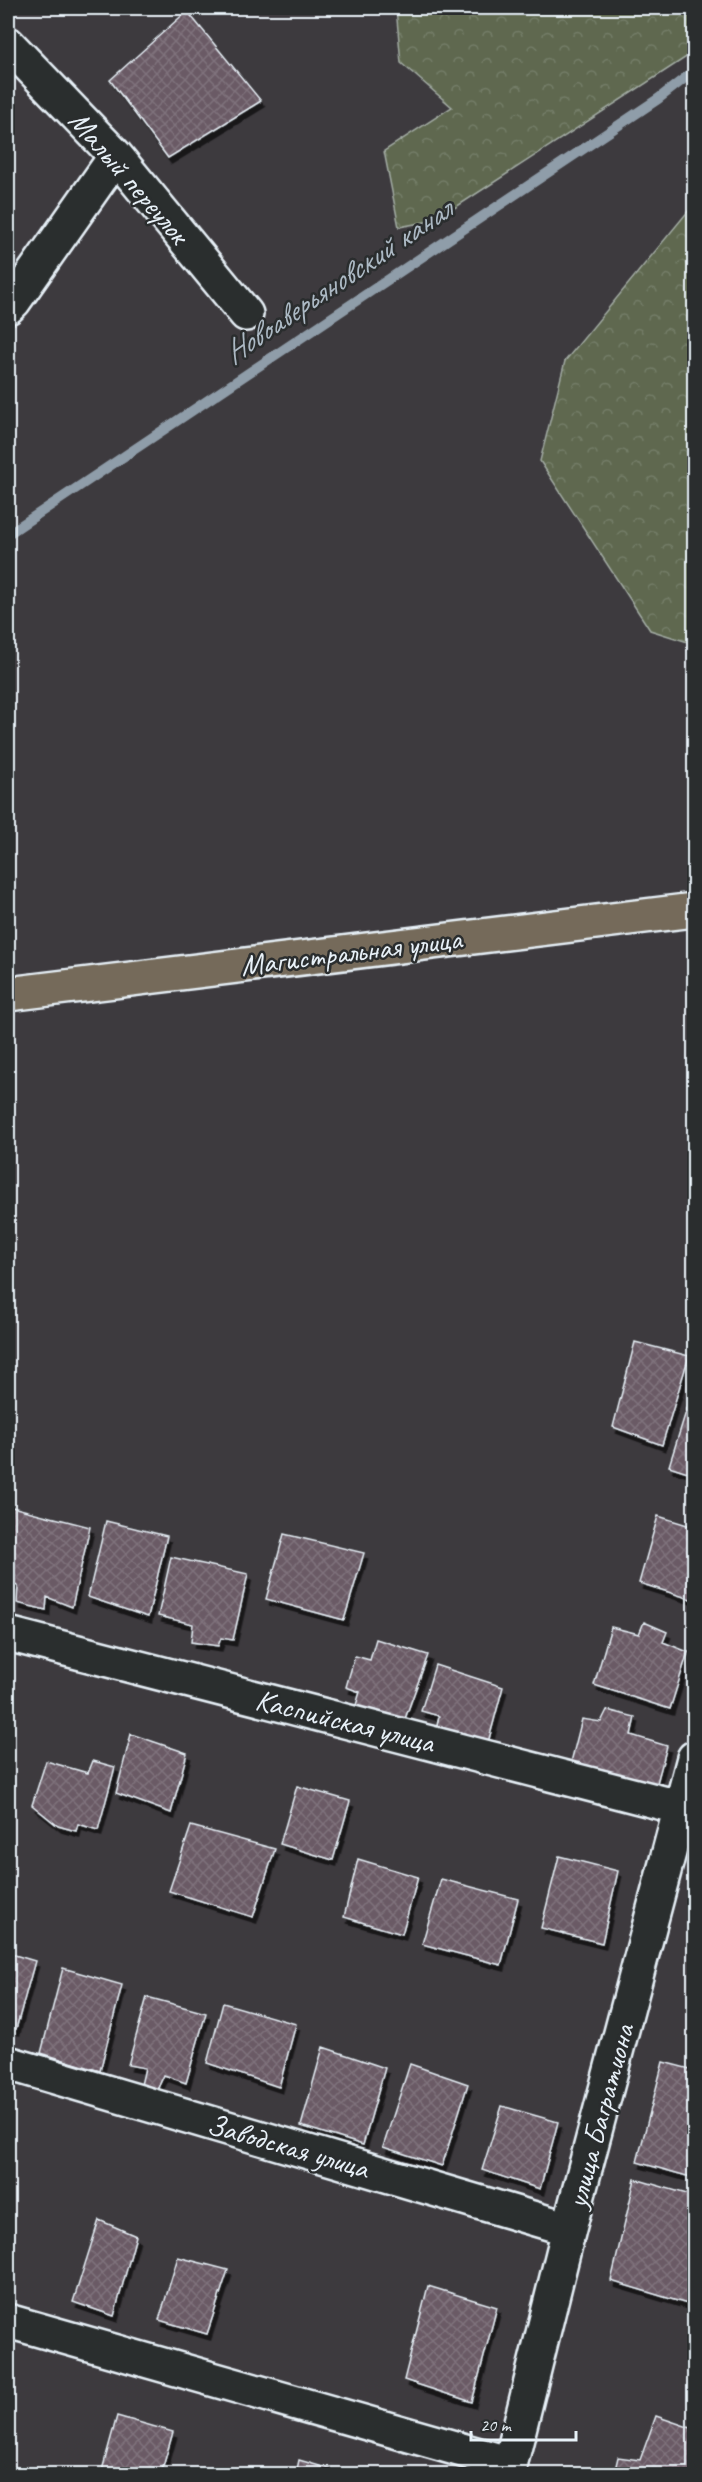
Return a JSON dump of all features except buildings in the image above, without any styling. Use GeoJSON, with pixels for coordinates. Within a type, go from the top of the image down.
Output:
{"type":"FeatureCollection","features":[{"type":"Feature","properties":{"kind":"main road","name":"Магистральная улица"},"geometry":{"type":"LineString","coordinates":[[8,994],[694,910]]}},
{"type":"Feature","properties":{"kind":"street","name":"Малый переулок"},"geometry":{"type":"LineString","coordinates":[[8,44],[116,156],[246,314]]}},
{"type":"Feature","properties":{"kind":"street"},"geometry":{"type":"LineString","coordinates":[[8,307],[14,302],[116,156]]}},
{"type":"Feature","properties":{"kind":"street","name":"Каспийская улица"},"geometry":{"type":"LineString","coordinates":[[8,1634],[690,1787]]}},
{"type":"Feature","properties":{"kind":"street","name":"улица Багратиона"},"geometry":{"type":"LineString","coordinates":[[510,2469],[569,2229],[690,1787]]}},
{"type":"Feature","properties":{"kind":"street","name":"Заводская улица"},"geometry":{"type":"LineString","coordinates":[[8,2063],[569,2229]]}},
{"type":"Feature","properties":{"kind":"street"},"geometry":{"type":"LineString","coordinates":[[8,2321],[510,2469]]}},
{"type":"Feature","properties":{"kind":"green space"},"geometry":{"type":"Polygon","coordinates":[[[396,8],[694,8],[694,52],[436,220],[399,227],[384,151],[452,107],[401,63],[396,8]]]}},
{"type":"Feature","properties":{"kind":"green space"},"geometry":{"type":"Polygon","coordinates":[[[694,204],[694,644],[650,630],[540,461],[565,361],[694,204]]]}},
{"type":"Feature","properties":{"kind":"waterway","name":"Новоаверьяновский канал"},"geometry":{"type":"LineString","coordinates":[[8,534],[658,99],[694,71]]}}]}
